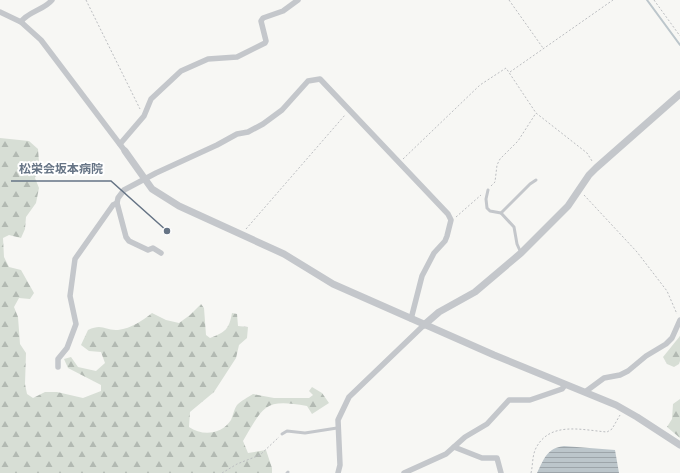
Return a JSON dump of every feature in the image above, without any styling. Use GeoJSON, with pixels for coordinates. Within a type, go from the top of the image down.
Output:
{"type":"FeatureCollection","features":[{"type":"Feature","properties":{"kind":"street"},"geometry":{"type":"LineString","coordinates":[[21,22],[24,18],[47,6],[52,0]]}},
{"type":"Feature","properties":{"kind":"street"},"geometry":{"type":"LineString","coordinates":[[120,144],[144,116],[152,99],[181,71],[208,59],[237,57],[265,43],[266,41],[261,22],[263,18],[283,11],[298,0]]}},
{"type":"Feature","properties":{"kind":"street"},"geometry":{"type":"LineString","coordinates":[[0,12],[21,22],[41,40],[125,150],[152,189],[163,198],[284,254],[334,284],[424,325],[624,409],[680,445]]}},
{"type":"Feature","properties":{"kind":"street"},"geometry":{"type":"LineString","coordinates":[[161,253],[153,248],[148,250],[129,241],[126,237],[117,203],[118,198],[124,190],[237,134],[248,132],[263,124],[282,110],[298,90],[308,81],[314,78],[320,79],[448,214],[451,220],[445,241],[434,253],[422,276],[411,319]]}},
{"type":"Feature","properties":{"kind":"street"},"geometry":{"type":"LineString","coordinates":[[338,473],[340,465],[337,428],[341,411],[349,397],[438,312],[475,292],[521,252],[568,206],[589,175],[596,168],[680,94]]}},
{"type":"Feature","properties":{"kind":"street"},"geometry":{"type":"LineString","coordinates":[[58,367],[58,359],[68,348],[76,324],[70,296],[75,259],[113,204],[117,203]]}},
{"type":"Feature","properties":{"kind":"street"},"geometry":{"type":"LineString","coordinates":[[586,392],[604,378],[628,371],[646,356],[666,344],[672,338],[680,321]]}},
{"type":"Feature","properties":{"kind":"street"},"geometry":{"type":"LineString","coordinates":[[404,473],[434,461],[465,437],[487,424],[509,400],[530,400],[562,389],[565,385]]}},
{"type":"Feature","properties":{"kind":"street"},"geometry":{"type":"LineString","coordinates":[[454,447],[482,458],[497,458],[501,473]]}},
{"type":"Feature","properties":{"kind":"lane"},"geometry":{"type":"LineString","coordinates":[[501,213],[530,184],[536,180]]}},
{"type":"Feature","properties":{"kind":"lane"},"geometry":{"type":"LineString","coordinates":[[488,190],[486,199],[487,208],[490,211],[501,213],[516,230],[517,244],[521,252]]}},
{"type":"Feature","properties":{"kind":"lane"},"geometry":{"type":"LineString","coordinates":[[282,434],[287,431],[306,433],[337,428]]}},
{"type":"Feature","properties":{"kind":"path"},"geometry":{"type":"LineString","coordinates":[[86,0],[144,116]]}},
{"type":"Feature","properties":{"kind":"path"},"geometry":{"type":"LineString","coordinates":[[509,0],[543,49]]}},
{"type":"Feature","properties":{"kind":"path"},"geometry":{"type":"LineString","coordinates":[[510,72],[613,0]]}},
{"type":"Feature","properties":{"kind":"path"},"geometry":{"type":"LineString","coordinates":[[654,0],[680,36]]}},
{"type":"Feature","properties":{"kind":"path"},"geometry":{"type":"LineString","coordinates":[[400,163],[480,85],[506,68],[536,113],[587,153],[596,168]]}},
{"type":"Feature","properties":{"kind":"path"},"geometry":{"type":"LineString","coordinates":[[243,235],[245,230],[350,110]]}},
{"type":"Feature","properties":{"kind":"path"},"geometry":{"type":"LineString","coordinates":[[451,220],[488,190],[495,182],[497,165],[500,159],[518,141],[536,113]]}},
{"type":"Feature","properties":{"kind":"path"},"geometry":{"type":"LineString","coordinates":[[579,191],[637,252],[667,291],[680,321]]}},
{"type":"Feature","properties":{"kind":"path"},"geometry":{"type":"LineString","coordinates":[[531,473],[536,448],[546,436],[555,430],[566,429],[607,432],[612,429],[624,409]]}},
{"type":"Feature","properties":{"kind":"path"},"geometry":{"type":"LineString","coordinates":[[222,473],[237,464],[260,455],[282,434]]}},
{"type":"Feature","properties":{"kind":"green space"},"geometry":{"type":"Polygon","coordinates":[[[0,138],[29,141],[38,149],[39,162],[35,178],[39,188],[36,203],[26,217],[25,229],[21,238],[9,235],[3,238],[4,257],[9,267],[21,270],[34,293],[30,299],[19,298],[14,307],[18,317],[20,344],[26,353],[25,384],[27,394],[33,398],[45,392],[57,392],[83,398],[101,391],[101,385],[68,368],[64,359],[71,357],[78,367],[96,371],[105,363],[101,352],[89,351],[81,345],[88,330],[93,328],[101,327],[118,330],[128,328],[152,313],[166,320],[179,323],[201,304],[204,308],[206,335],[210,338],[226,330],[232,313],[237,314],[238,326],[248,327],[247,338],[239,345],[236,358],[214,392],[190,412],[189,427],[205,433],[217,431],[222,429],[231,420],[237,405],[253,394],[274,398],[309,398],[313,395],[309,391],[312,387],[322,393],[329,403],[312,414],[307,406],[282,403],[273,404],[261,412],[243,441],[248,453],[266,450],[272,468],[272,473],[0,473],[0,138]]]}},
{"type":"Feature","properties":{"kind":"green space"},"geometry":{"type":"Polygon","coordinates":[[[680,336],[680,361],[679,364],[674,367],[667,364],[663,357],[680,336]]]}},
{"type":"Feature","properties":{"kind":"green space"},"geometry":{"type":"Polygon","coordinates":[[[680,399],[680,438],[667,427],[672,419],[673,404],[680,399]]]}},
{"type":"Feature","properties":{"kind":"shaded area"},"geometry":{"type":"Polygon","coordinates":[[[564,446],[615,450],[619,473],[537,473],[544,459],[550,452],[558,447],[564,446]]]}},
{"type":"Feature","properties":{"kind":"waterway"},"geometry":{"type":"LineString","coordinates":[[647,0],[680,45]]}},
{"type":"Feature","properties":{"kind":"place","name":"松栄会坂本病院"},"geometry":{"type":"Point","coordinates":[167,231]}}]}
